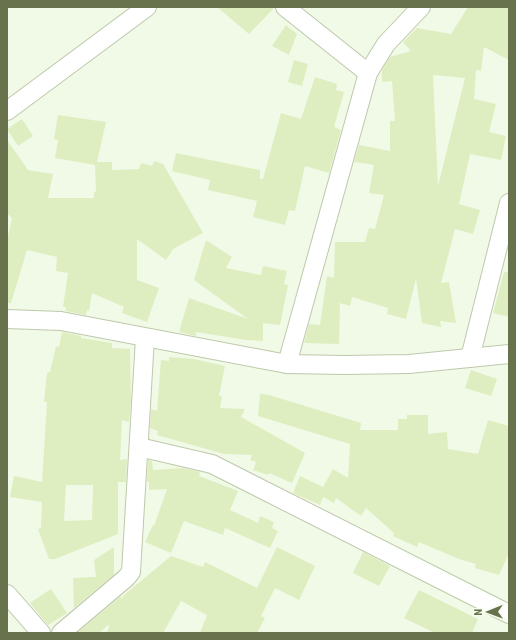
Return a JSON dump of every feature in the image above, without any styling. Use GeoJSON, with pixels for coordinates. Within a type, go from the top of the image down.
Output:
{"type":"FeatureCollection","features":[{"type":"Feature","properties":{"kind":"street"},"geometry":{"type":"LineString","coordinates":[[7,111],[126,13],[147,7]]}},
{"type":"Feature","properties":{"kind":"street"},"geometry":{"type":"LineString","coordinates":[[285,7],[368,73]]}},
{"type":"Feature","properties":{"kind":"street"},"geometry":{"type":"LineString","coordinates":[[287,364],[368,73],[386,44],[421,7]]}},
{"type":"Feature","properties":{"kind":"street"},"geometry":{"type":"LineString","coordinates":[[470,358],[509,203]]}},
{"type":"Feature","properties":{"kind":"street"},"geometry":{"type":"LineString","coordinates":[[7,318],[60,321],[105,328],[145,338],[287,364],[409,364],[509,354]]}},
{"type":"Feature","properties":{"kind":"street"},"geometry":{"type":"LineString","coordinates":[[61,633],[126,578],[131,572],[145,338]]}},
{"type":"Feature","properties":{"kind":"street"},"geometry":{"type":"LineString","coordinates":[[139,447],[212,464],[509,614]]}},
{"type":"Feature","properties":{"kind":"street"},"geometry":{"type":"LineString","coordinates":[[7,594],[41,633]]}},
{"type":"Feature","properties":{"kind":"building"},"geometry":{"type":"Polygon","coordinates":[[[217,7],[275,7],[249,34],[217,7]]]}},
{"type":"Feature","properties":{"kind":"building"},"geometry":{"type":"Polygon","coordinates":[[[468,7],[509,7],[509,60],[484,47],[481,71],[476,70],[474,99],[496,104],[489,132],[506,136],[501,160],[470,154],[459,204],[480,210],[473,234],[455,229],[441,283],[449,282],[456,323],[440,321],[441,327],[422,323],[416,278],[406,319],[387,314],[388,308],[352,297],[350,306],[340,303],[339,344],[304,343],[309,324],[320,325],[327,276],[334,278],[335,242],[365,242],[369,228],[375,229],[384,195],[369,193],[374,165],[354,162],[359,145],[390,151],[390,121],[395,121],[392,81],[382,82],[382,70],[390,57],[411,51],[403,42],[417,28],[451,34],[468,7]],[[433,75],[438,186],[465,78],[433,75]]]}},
{"type":"Feature","properties":{"kind":"building"},"geometry":{"type":"Polygon","coordinates":[[[286,25],[297,34],[289,55],[272,46],[286,25]]]}},
{"type":"Feature","properties":{"kind":"building"},"geometry":{"type":"Polygon","coordinates":[[[294,60],[308,64],[302,86],[288,82],[294,60]]]}},
{"type":"Feature","properties":{"kind":"building"},"geometry":{"type":"Polygon","coordinates":[[[315,77],[337,84],[336,90],[344,92],[334,127],[341,130],[329,173],[305,166],[295,211],[289,210],[285,225],[253,217],[257,201],[208,190],[210,180],[172,171],[176,153],[260,170],[260,179],[263,179],[281,113],[301,119],[315,77]]]}},
{"type":"Feature","properties":{"kind":"building"},"geometry":{"type":"Polygon","coordinates":[[[58,115],[106,122],[97,162],[112,162],[112,170],[139,169],[141,163],[152,166],[154,161],[163,164],[203,233],[173,249],[166,260],[137,239],[137,280],[159,288],[147,322],[122,313],[124,307],[92,293],[89,311],[87,310],[86,315],[66,311],[66,307],[63,307],[68,273],[56,271],[57,257],[27,250],[11,303],[7,303],[7,241],[12,218],[7,213],[7,140],[28,170],[53,174],[48,198],[94,198],[94,192],[96,192],[95,165],[55,158],[58,140],[54,139],[58,115]]]}},
{"type":"Feature","properties":{"kind":"building"},"geometry":{"type":"Polygon","coordinates":[[[22,119],[33,136],[18,146],[7,129],[22,119]]]}},
{"type":"Feature","properties":{"kind":"building"},"geometry":{"type":"Polygon","coordinates":[[[206,240],[232,257],[226,268],[261,275],[263,266],[287,271],[284,284],[288,285],[280,325],[263,323],[263,341],[246,340],[196,332],[196,336],[179,332],[189,298],[248,319],[194,280],[206,240]]]}},
{"type":"Feature","properties":{"kind":"building"},"geometry":{"type":"Polygon","coordinates":[[[504,272],[509,272],[509,317],[493,313],[504,272]]]}},
{"type":"Feature","properties":{"kind":"building"},"geometry":{"type":"Polygon","coordinates":[[[62,332],[81,336],[81,338],[112,343],[112,348],[130,349],[131,403],[129,422],[122,420],[120,460],[127,459],[126,482],[118,482],[118,534],[55,559],[49,559],[38,529],[41,528],[42,502],[10,497],[14,476],[42,482],[47,402],[44,402],[47,373],[50,372],[56,346],[59,347],[62,332]],[[66,485],[64,521],[92,520],[93,485],[66,485]]]}},
{"type":"Feature","properties":{"kind":"building"},"geometry":{"type":"Polygon","coordinates":[[[169,357],[194,359],[225,366],[219,396],[222,396],[220,408],[245,409],[241,417],[305,453],[292,483],[269,473],[268,475],[253,470],[256,462],[250,460],[252,455],[224,454],[157,435],[158,431],[150,428],[151,409],[157,411],[161,360],[169,361],[169,357]]]}},
{"type":"Feature","properties":{"kind":"building"},"geometry":{"type":"Polygon","coordinates":[[[471,370],[497,379],[491,396],[465,388],[471,370]]]}},
{"type":"Feature","properties":{"kind":"building"},"geometry":{"type":"Polygon","coordinates":[[[260,394],[269,395],[361,423],[360,430],[398,430],[398,419],[407,419],[407,415],[428,415],[428,434],[447,432],[448,449],[478,454],[488,420],[509,426],[509,553],[499,575],[475,568],[476,564],[459,559],[419,542],[417,547],[393,536],[394,533],[366,508],[361,516],[336,498],[334,503],[323,497],[320,505],[293,493],[300,476],[323,487],[333,469],[348,478],[350,444],[258,416],[260,394]]]}},
{"type":"Feature","properties":{"kind":"building"},"geometry":{"type":"Polygon","coordinates":[[[148,460],[152,461],[153,470],[183,468],[200,472],[199,476],[238,491],[230,510],[258,523],[260,516],[274,522],[272,528],[278,531],[270,548],[225,528],[223,535],[184,521],[171,553],[145,542],[153,525],[154,526],[167,489],[149,490],[149,482],[147,482],[148,460]]]}},
{"type":"Feature","properties":{"kind":"building"},"geometry":{"type":"Polygon","coordinates":[[[114,547],[114,575],[74,608],[73,578],[96,577],[94,560],[114,547]]]}},
{"type":"Feature","properties":{"kind":"building"},"geometry":{"type":"Polygon","coordinates":[[[277,547],[315,566],[299,600],[275,588],[261,616],[265,618],[257,633],[200,633],[207,615],[181,601],[163,633],[107,633],[109,627],[108,625],[99,633],[78,632],[121,596],[121,600],[124,595],[171,556],[203,567],[205,562],[257,588],[277,547]]]}},
{"type":"Feature","properties":{"kind":"building"},"geometry":{"type":"Polygon","coordinates":[[[363,552],[390,566],[379,586],[353,573],[363,552]]]}},
{"type":"Feature","properties":{"kind":"building"},"geometry":{"type":"Polygon","coordinates":[[[51,589],[67,613],[48,625],[30,603],[51,589]]]}},
{"type":"Feature","properties":{"kind":"building"},"geometry":{"type":"Polygon","coordinates":[[[419,590],[478,619],[472,633],[435,633],[404,618],[419,590]]]}}]}
